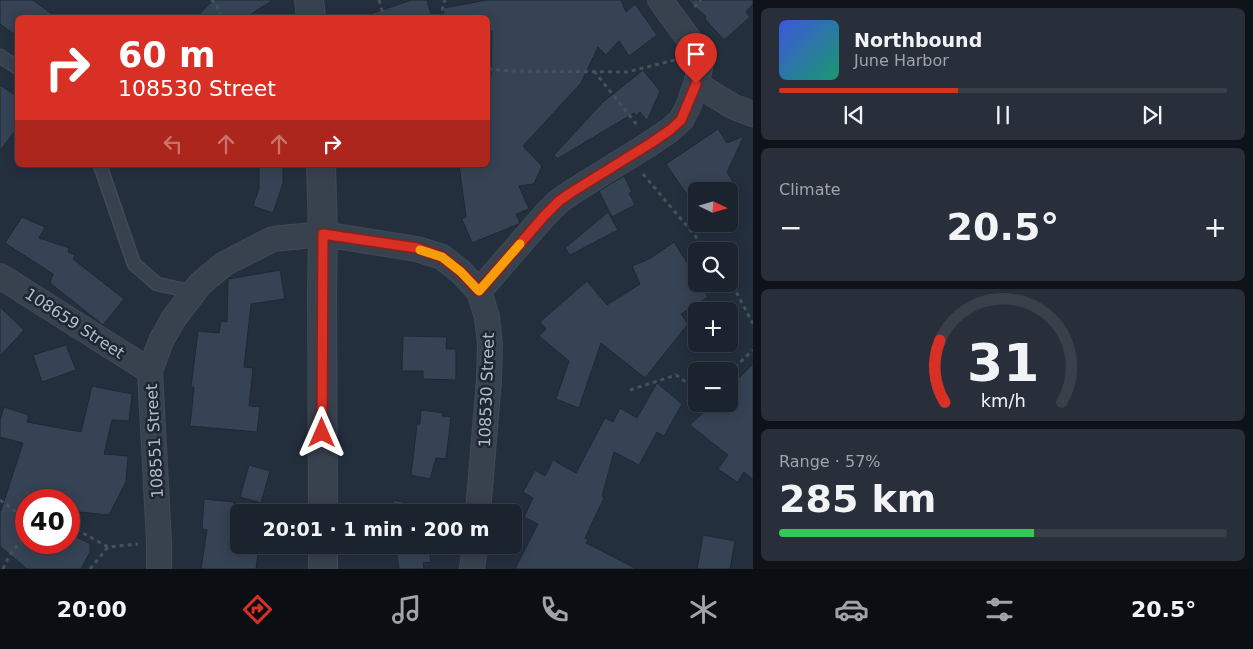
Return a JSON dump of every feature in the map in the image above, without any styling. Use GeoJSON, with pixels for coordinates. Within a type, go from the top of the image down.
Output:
{"type":"FeatureCollection","features":[{"type":"Feature","properties":{"kind":"street"},"geometry":{"type":"LineString","coordinates":[[309,0],[311,15]]}},
{"type":"Feature","properties":{"kind":"street"},"geometry":{"type":"LineString","coordinates":[[479,291],[559,201],[651,143],[681,120],[696,84],[700,68],[698,55],[694,46],[660,0]]}},
{"type":"Feature","properties":{"kind":"street"},"geometry":{"type":"LineString","coordinates":[[696,84],[734,107],[753,114]]}},
{"type":"Feature","properties":{"kind":"street"},"geometry":{"type":"LineString","coordinates":[[321,167],[323,234],[323,504]]}},
{"type":"Feature","properties":{"kind":"street","name":"108530 Street"},"geometry":{"type":"LineString","coordinates":[[323,234],[417,248],[442,257],[461,272],[479,291],[487,317],[490,344],[490,379],[479,504]]}},
{"type":"Feature","properties":{"kind":"street","name":"108551 Street"},"geometry":{"type":"LineString","coordinates":[[159,569],[150,371],[161,341],[174,318],[200,284],[224,264],[273,239],[323,234]]}},
{"type":"Feature","properties":{"kind":"street","name":"108659 Street"},"geometry":{"type":"LineString","coordinates":[[0,276],[150,371]]}},
{"type":"Feature","properties":{"kind":"street"},"geometry":{"type":"LineString","coordinates":[[323,554],[323,569]]}},
{"type":"Feature","properties":{"kind":"street"},"geometry":{"type":"LineString","coordinates":[[472,569],[474,554]]}},
{"type":"Feature","properties":{"kind":"lane"},"geometry":{"type":"LineString","coordinates":[[0,56],[15,66]]}},
{"type":"Feature","properties":{"kind":"lane"},"geometry":{"type":"LineString","coordinates":[[101,167],[134,264],[157,284],[194,292]]}},
{"type":"Feature","properties":{"kind":"path"},"geometry":{"type":"LineString","coordinates":[[211,0],[216,3],[221,15]]}},
{"type":"Feature","properties":{"kind":"path"},"geometry":{"type":"LineString","coordinates":[[379,0],[383,15]]}},
{"type":"Feature","properties":{"kind":"path"},"geometry":{"type":"LineString","coordinates":[[441,15],[445,0]]}},
{"type":"Feature","properties":{"kind":"path"},"geometry":{"type":"LineString","coordinates":[[490,69],[627,72],[698,55]]}},
{"type":"Feature","properties":{"kind":"path"},"geometry":{"type":"LineString","coordinates":[[594,71],[651,143]]}},
{"type":"Feature","properties":{"kind":"path"},"geometry":{"type":"LineString","coordinates":[[628,156],[700,242]]}},
{"type":"Feature","properties":{"kind":"path"},"geometry":{"type":"LineString","coordinates":[[736,292],[753,323]]}},
{"type":"Feature","properties":{"kind":"path"},"geometry":{"type":"LineString","coordinates":[[738,364],[753,350]]}},
{"type":"Feature","properties":{"kind":"path"},"geometry":{"type":"LineString","coordinates":[[630,390],[676,375],[688,382]]}},
{"type":"Feature","properties":{"kind":"path"},"geometry":{"type":"LineString","coordinates":[[0,500],[15,511]]}},
{"type":"Feature","properties":{"kind":"path"},"geometry":{"type":"LineString","coordinates":[[80,531],[108,547],[90,569]]}},
{"type":"Feature","properties":{"kind":"path"},"geometry":{"type":"LineString","coordinates":[[3,569],[8,556],[15,547]]}},
{"type":"Feature","properties":{"kind":"building"},"geometry":{"type":"Polygon","coordinates":[[[0,0],[33,0],[53,15],[15,15],[15,35],[0,24],[0,0]]]}},
{"type":"Feature","properties":{"kind":"building"},"geometry":{"type":"Polygon","coordinates":[[[213,0],[273,0],[250,15],[199,15],[213,0]]]}},
{"type":"Feature","properties":{"kind":"building"},"geometry":{"type":"Polygon","coordinates":[[[412,0],[427,0],[431,15],[370,15],[412,0]]]}},
{"type":"Feature","properties":{"kind":"building"},"geometry":{"type":"Polygon","coordinates":[[[487,0],[621,0],[626,12],[635,4],[657,35],[629,56],[619,41],[606,55],[598,47],[581,83],[523,146],[542,166],[534,184],[519,186],[529,209],[516,214],[520,223],[472,243],[462,219],[466,217],[459,167],[490,167],[492,31],[490,32],[490,15],[444,15],[443,8],[487,0]]]}},
{"type":"Feature","properties":{"kind":"building"},"geometry":{"type":"Polygon","coordinates":[[[688,0],[753,0],[753,4],[746,12],[750,17],[724,40],[705,19],[706,17],[688,0]]]}},
{"type":"Feature","properties":{"kind":"building"},"geometry":{"type":"Polygon","coordinates":[[[643,70],[660,91],[647,121],[640,112],[636,116],[634,113],[557,159],[554,155],[603,102],[643,70]]]}},
{"type":"Feature","properties":{"kind":"building"},"geometry":{"type":"Polygon","coordinates":[[[0,85],[15,95],[15,131],[0,151],[0,85]]]}},
{"type":"Feature","properties":{"kind":"building"},"geometry":{"type":"Polygon","coordinates":[[[718,129],[727,143],[744,136],[727,172],[733,182],[688,182],[688,196],[666,164],[718,129]]]}},
{"type":"Feature","properties":{"kind":"building"},"geometry":{"type":"Polygon","coordinates":[[[259,167],[283,167],[283,183],[273,213],[253,206],[259,188],[259,167]]]}},
{"type":"Feature","properties":{"kind":"building"},"geometry":{"type":"Polygon","coordinates":[[[624,176],[632,192],[629,193],[635,205],[612,217],[599,191],[624,176]]]}},
{"type":"Feature","properties":{"kind":"building"},"geometry":{"type":"Polygon","coordinates":[[[608,212],[618,230],[570,255],[565,248],[608,212]]]}},
{"type":"Feature","properties":{"kind":"building"},"geometry":{"type":"Polygon","coordinates":[[[22,217],[45,227],[39,238],[69,248],[68,252],[75,255],[73,259],[124,299],[103,325],[50,283],[53,274],[5,243],[22,217]]]}},
{"type":"Feature","properties":{"kind":"building"},"geometry":{"type":"Polygon","coordinates":[[[674,242],[688,264],[688,292],[705,292],[708,297],[700,302],[688,302],[688,310],[681,314],[688,324],[645,378],[601,343],[579,408],[556,399],[569,361],[539,336],[546,329],[540,322],[587,281],[607,305],[640,284],[632,266],[649,259],[674,242]]]}},
{"type":"Feature","properties":{"kind":"building"},"geometry":{"type":"Polygon","coordinates":[[[280,270],[285,299],[251,304],[244,367],[253,368],[249,406],[260,407],[257,432],[190,426],[194,387],[191,387],[198,331],[219,333],[221,321],[227,322],[228,279],[280,270]]]}},
{"type":"Feature","properties":{"kind":"building"},"geometry":{"type":"Polygon","coordinates":[[[0,307],[24,330],[0,356],[0,307]]]}},
{"type":"Feature","properties":{"kind":"building"},"geometry":{"type":"Polygon","coordinates":[[[403,336],[447,337],[446,349],[456,349],[456,380],[423,379],[423,371],[402,371],[403,336]]]}},
{"type":"Feature","properties":{"kind":"building"},"geometry":{"type":"Polygon","coordinates":[[[66,345],[76,370],[42,382],[33,355],[66,345]]]}},
{"type":"Feature","properties":{"kind":"building"},"geometry":{"type":"Polygon","coordinates":[[[753,364],[753,480],[744,472],[737,482],[718,469],[728,455],[690,425],[704,412],[738,412],[738,379],[753,364]]]}},
{"type":"Feature","properties":{"kind":"building"},"geometry":{"type":"Polygon","coordinates":[[[657,383],[682,404],[664,436],[657,432],[639,465],[614,452],[602,496],[604,498],[585,538],[588,540],[586,543],[637,569],[515,569],[538,524],[524,517],[533,498],[523,492],[535,470],[545,476],[553,460],[576,473],[605,418],[613,422],[620,408],[637,418],[657,383]]]}},
{"type":"Feature","properties":{"kind":"building"},"geometry":{"type":"Polygon","coordinates":[[[92,386],[132,394],[129,421],[112,420],[104,454],[128,456],[126,482],[109,515],[80,512],[80,489],[15,489],[15,554],[80,554],[80,539],[90,544],[90,552],[81,569],[27,569],[0,546],[0,513],[23,443],[0,437],[0,420],[4,407],[29,415],[27,422],[81,432],[92,386]]]}},
{"type":"Feature","properties":{"kind":"building"},"geometry":{"type":"Polygon","coordinates":[[[421,410],[443,413],[442,416],[451,417],[446,459],[436,458],[430,479],[411,475],[417,424],[420,424],[421,410]]]}},
{"type":"Feature","properties":{"kind":"building"},"geometry":{"type":"Polygon","coordinates":[[[249,465],[270,471],[261,503],[240,497],[249,465]]]}},
{"type":"Feature","properties":{"kind":"building"},"geometry":{"type":"Polygon","coordinates":[[[204,499],[234,502],[234,504],[230,504],[230,554],[258,554],[256,569],[201,569],[207,530],[202,529],[204,499]]]}},
{"type":"Feature","properties":{"kind":"building"},"geometry":{"type":"Polygon","coordinates":[[[393,500],[411,504],[394,504],[393,500]]]}},
{"type":"Feature","properties":{"kind":"building"},"geometry":{"type":"Polygon","coordinates":[[[703,535],[735,541],[730,569],[697,569],[703,535]]]}},
{"type":"Feature","properties":{"kind":"building"},"geometry":{"type":"Polygon","coordinates":[[[396,554],[430,554],[431,562],[423,563],[424,569],[399,569],[396,554]]]}},
{"type":"Feature","properties":{"kind":"slow traffic"},"geometry":{"type":"LineString","coordinates":[[420,250],[442,257],[461,272],[479,291],[520,244]]}},
{"type":"Feature","properties":{"kind":"route"},"geometry":{"type":"LineString","coordinates":[[322,433],[323,234],[417,248],[442,257],[461,272],[479,291],[559,201],[651,143],[681,120],[696,84]]}}]}
